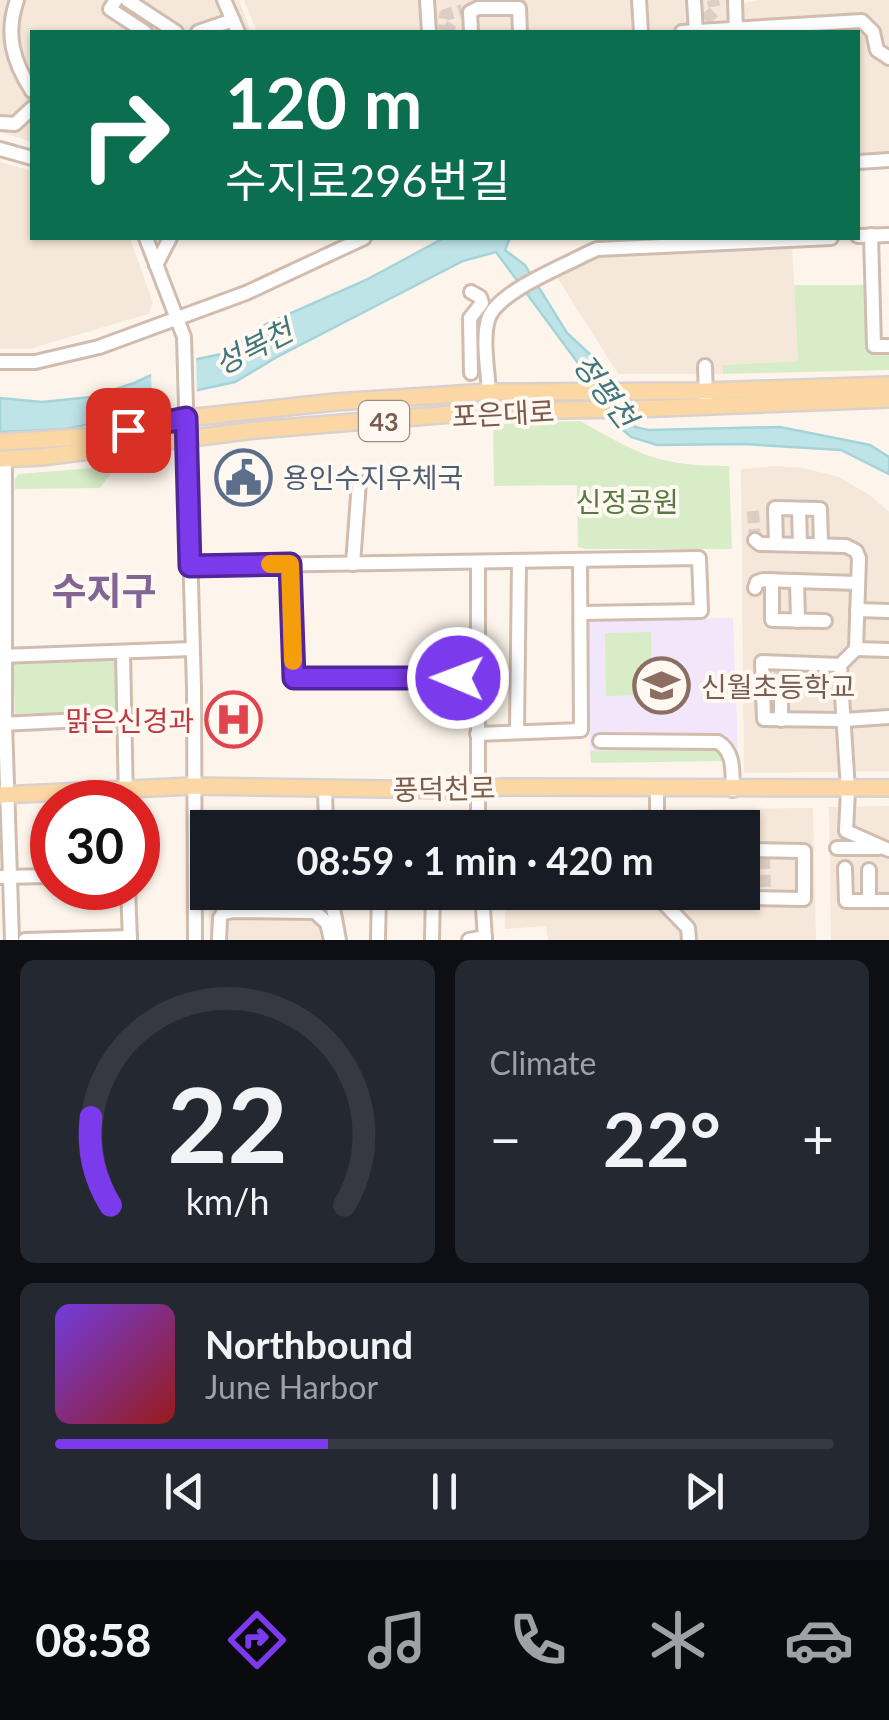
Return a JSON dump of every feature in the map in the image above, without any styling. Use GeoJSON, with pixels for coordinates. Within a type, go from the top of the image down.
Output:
{"type":"FeatureCollection","features":[{"type":"Feature","properties":{"kind":"main road","name":"포은대로"},"geometry":{"type":"LineString","coordinates":[[2,459],[256,430],[489,411],[636,409],[706,399],[889,385]]}},
{"type":"Feature","properties":{"kind":"main road","name":"포은대로"},"geometry":{"type":"LineString","coordinates":[[0,442],[99,436],[186,418],[335,402],[489,392],[628,392],[706,399],[889,398]]}},
{"type":"Feature","properties":{"kind":"main road","name":"풍덕천로"},"geometry":{"type":"LineString","coordinates":[[160,791],[193,786],[889,788]]}},
{"type":"Feature","properties":{"kind":"main road","name":"풍덕천로"},"geometry":{"type":"LineString","coordinates":[[4,795],[30,795]]}},
{"type":"Feature","properties":{"kind":"street"},"geometry":{"type":"LineString","coordinates":[[17,0],[6,48],[30,83]]}},
{"type":"Feature","properties":{"kind":"street"},"geometry":{"type":"LineString","coordinates":[[116,0],[110,9],[142,30]]}},
{"type":"Feature","properties":{"kind":"street"},"geometry":{"type":"LineString","coordinates":[[127,0],[173,30]]}},
{"type":"Feature","properties":{"kind":"street"},"geometry":{"type":"LineString","coordinates":[[211,30],[236,26],[224,0]]}},
{"type":"Feature","properties":{"kind":"street"},"geometry":{"type":"LineString","coordinates":[[427,0],[429,30]]}},
{"type":"Feature","properties":{"kind":"street"},"geometry":{"type":"LineString","coordinates":[[639,0],[641,30]]}},
{"type":"Feature","properties":{"kind":"street"},"geometry":{"type":"LineString","coordinates":[[694,0],[696,30]]}},
{"type":"Feature","properties":{"kind":"street"},"geometry":{"type":"LineString","coordinates":[[735,0],[736,30]]}},
{"type":"Feature","properties":{"kind":"street"},"geometry":{"type":"LineString","coordinates":[[471,30],[466,11],[478,8],[519,8],[520,30]]}},
{"type":"Feature","properties":{"kind":"street"},"geometry":{"type":"LineString","coordinates":[[749,30],[862,21],[874,32],[878,50],[889,58]]}},
{"type":"Feature","properties":{"kind":"street"},"geometry":{"type":"LineString","coordinates":[[0,122],[19,122],[30,110]]}},
{"type":"Feature","properties":{"kind":"street"},"geometry":{"type":"LineString","coordinates":[[0,150],[30,158]]}},
{"type":"Feature","properties":{"kind":"street"},"geometry":{"type":"LineString","coordinates":[[860,162],[889,160]]}},
{"type":"Feature","properties":{"kind":"street"},"geometry":{"type":"LineString","coordinates":[[889,234],[864,236],[874,346],[889,346]]}},
{"type":"Feature","properties":{"kind":"street"},"geometry":{"type":"LineString","coordinates":[[147,240],[184,337],[196,940]]}},
{"type":"Feature","properties":{"kind":"street"},"geometry":{"type":"LineString","coordinates":[[156,265],[169,240]]}},
{"type":"Feature","properties":{"kind":"street"},"geometry":{"type":"LineString","coordinates":[[0,362],[35,362],[98,347],[246,293],[360,240]]}},
{"type":"Feature","properties":{"kind":"street"},"geometry":{"type":"LineString","coordinates":[[489,392],[487,341],[491,313],[516,292],[597,249],[788,240]]}},
{"type":"Feature","properties":{"kind":"street"},"geometry":{"type":"LineString","coordinates":[[471,373],[470,318],[482,302],[472,292]]}},
{"type":"Feature","properties":{"kind":"street"},"geometry":{"type":"LineString","coordinates":[[470,342],[487,341]]}},
{"type":"Feature","properties":{"kind":"street"},"geometry":{"type":"LineString","coordinates":[[705,366],[706,399]]}},
{"type":"Feature","properties":{"kind":"street"},"geometry":{"type":"LineString","coordinates":[[2,459],[2,724],[6,877],[12,940]]}},
{"type":"Feature","properties":{"kind":"street"},"geometry":{"type":"LineString","coordinates":[[353,564],[359,482]]}},
{"type":"Feature","properties":{"kind":"street"},"geometry":{"type":"LineString","coordinates":[[776,544],[775,508],[799,508],[820,509],[821,545]]}},
{"type":"Feature","properties":{"kind":"street"},"geometry":{"type":"LineString","coordinates":[[799,508],[800,544]]}},
{"type":"Feature","properties":{"kind":"street"},"geometry":{"type":"LineString","coordinates":[[755,540],[760,544],[846,546],[856,551],[859,558],[856,649],[840,665],[762,662],[764,720],[889,717]]}},
{"type":"Feature","properties":{"kind":"street"},"geometry":{"type":"LineString","coordinates":[[190,566],[699,558],[701,611],[581,614]]}},
{"type":"Feature","properties":{"kind":"street"},"geometry":{"type":"LineString","coordinates":[[477,734],[582,730],[580,561]]}},
{"type":"Feature","properties":{"kind":"street"},"geometry":{"type":"LineString","coordinates":[[477,810],[478,562]]}},
{"type":"Feature","properties":{"kind":"street"},"geometry":{"type":"LineString","coordinates":[[516,731],[519,562]]}},
{"type":"Feature","properties":{"kind":"street"},"geometry":{"type":"LineString","coordinates":[[290,564],[294,678],[477,678]]}},
{"type":"Feature","properties":{"kind":"street"},"geometry":{"type":"LineString","coordinates":[[755,588],[756,582],[772,580],[858,583]]}},
{"type":"Feature","properties":{"kind":"street"},"geometry":{"type":"LineString","coordinates":[[772,580],[772,620],[825,621]]}},
{"type":"Feature","properties":{"kind":"street"},"geometry":{"type":"LineString","coordinates":[[798,580],[798,621]]}},
{"type":"Feature","properties":{"kind":"street"},"geometry":{"type":"LineString","coordinates":[[857,610],[889,611]]}},
{"type":"Feature","properties":{"kind":"street"},"geometry":{"type":"LineString","coordinates":[[3,656],[192,649]]}},
{"type":"Feature","properties":{"kind":"street"},"geometry":{"type":"LineString","coordinates":[[856,649],[889,650]]}},
{"type":"Feature","properties":{"kind":"street"},"geometry":{"type":"LineString","coordinates":[[123,652],[126,780]]}},
{"type":"Feature","properties":{"kind":"street"},"geometry":{"type":"LineString","coordinates":[[840,665],[848,790],[846,831],[886,849]]}},
{"type":"Feature","properties":{"kind":"street"},"geometry":{"type":"LineString","coordinates":[[781,701],[781,720]]}},
{"type":"Feature","properties":{"kind":"street"},"geometry":{"type":"LineString","coordinates":[[2,724],[124,718]]}},
{"type":"Feature","properties":{"kind":"street"},"geometry":{"type":"LineString","coordinates":[[600,742],[718,742],[730,757],[733,790]]}},
{"type":"Feature","properties":{"kind":"street"},"geometry":{"type":"LineString","coordinates":[[325,788],[326,810]]}},
{"type":"Feature","properties":{"kind":"street"},"geometry":{"type":"LineString","coordinates":[[657,789],[657,810]]}},
{"type":"Feature","properties":{"kind":"street"},"geometry":{"type":"LineString","coordinates":[[837,848],[886,849]]}},
{"type":"Feature","properties":{"kind":"street"},"geometry":{"type":"LineString","coordinates":[[746,850],[804,852],[804,899],[765,893],[750,898],[746,850]]}},
{"type":"Feature","properties":{"kind":"street"},"geometry":{"type":"LineString","coordinates":[[845,868],[846,901],[889,901]]}},
{"type":"Feature","properties":{"kind":"street"},"geometry":{"type":"LineString","coordinates":[[869,870],[870,901]]}},
{"type":"Feature","properties":{"kind":"street"},"geometry":{"type":"LineString","coordinates":[[25,940],[130,938],[129,910]]}},
{"type":"Feature","properties":{"kind":"street"},"geometry":{"type":"LineString","coordinates":[[333,910],[339,940]]}},
{"type":"Feature","properties":{"kind":"street"},"geometry":{"type":"LineString","coordinates":[[378,940],[379,910]]}},
{"type":"Feature","properties":{"kind":"street"},"geometry":{"type":"LineString","coordinates":[[432,940],[433,910]]}},
{"type":"Feature","properties":{"kind":"street"},"geometry":{"type":"LineString","coordinates":[[469,940],[485,938],[483,910]]}},
{"type":"Feature","properties":{"kind":"street"},"geometry":{"type":"LineString","coordinates":[[672,910],[688,928],[688,940]]}},
{"type":"Feature","properties":{"kind":"street"},"geometry":{"type":"LineString","coordinates":[[219,940],[223,913],[249,911],[315,912],[327,923],[330,940]]}},
{"type":"Feature","properties":{"kind":"shaded area"},"geometry":{"type":"Polygon","coordinates":[[[0,0],[239,0],[250,30],[30,30],[30,141],[0,132],[0,0]]]}},
{"type":"Feature","properties":{"kind":"shaded area"},"geometry":{"type":"Polygon","coordinates":[[[244,0],[737,0],[741,4],[758,0],[889,0],[889,155],[860,157],[860,30],[256,30],[244,0]]]}},
{"type":"Feature","properties":{"kind":"shaded area"},"geometry":{"type":"Polygon","coordinates":[[[0,162],[30,170],[30,240],[131,240],[153,303],[148,314],[29,349],[0,349],[0,162]]]}},
{"type":"Feature","properties":{"kind":"shaded area"},"geometry":{"type":"Polygon","coordinates":[[[792,246],[798,361],[723,365],[723,374],[618,374],[557,277],[596,258],[792,246]]]}},
{"type":"Feature","properties":{"kind":"shaded area"},"geometry":{"type":"Polygon","coordinates":[[[776,466],[839,477],[889,512],[889,771],[744,773],[741,469],[776,466]]]}},
{"type":"Feature","properties":{"kind":"shaded area","name":"신월초등학교"},"geometry":{"type":"Polygon","coordinates":[[[733,618],[738,748],[590,751],[587,625],[592,619],[733,618]]]}},
{"type":"Feature","properties":{"kind":"shaded area"},"geometry":{"type":"Polygon","coordinates":[[[889,806],[889,940],[831,940],[829,807],[889,806]]]}},
{"type":"Feature","properties":{"kind":"shaded area"},"geometry":{"type":"Polygon","coordinates":[[[813,808],[816,940],[548,940],[546,926],[505,929],[505,910],[760,910],[760,810],[607,810],[813,808]]]}},
{"type":"Feature","properties":{"kind":"shaded area"},"geometry":{"type":"Polygon","coordinates":[[[208,910],[329,910],[334,940],[210,940],[208,910]]]}},
{"type":"Feature","properties":{"kind":"green space"},"geometry":{"type":"Polygon","coordinates":[[[794,285],[866,285],[868,352],[889,352],[889,370],[723,374],[723,365],[798,361],[794,285]]]}},
{"type":"Feature","properties":{"kind":"green space","name":"신정공원"},"geometry":{"type":"Polygon","coordinates":[[[580,421],[667,461],[729,466],[732,549],[585,549],[578,547],[577,485],[494,486],[493,423],[580,421]]]}},
{"type":"Feature","properties":{"kind":"green space"},"geometry":{"type":"Polygon","coordinates":[[[116,466],[100,488],[15,489],[19,474],[116,466]]]}},
{"type":"Feature","properties":{"kind":"green space"},"geometry":{"type":"Polygon","coordinates":[[[651,632],[652,695],[606,696],[605,633],[651,632]]]}},
{"type":"Feature","properties":{"kind":"green space"},"geometry":{"type":"Polygon","coordinates":[[[116,658],[119,712],[15,716],[13,662],[116,658]]]}},
{"type":"Feature","properties":{"kind":"green space"},"geometry":{"type":"Polygon","coordinates":[[[717,748],[726,761],[591,763],[590,751],[717,748]]]}},
{"type":"Feature","properties":{"kind":"water"},"geometry":{"type":"Polygon","coordinates":[[[440,240],[509,240],[505,250],[525,265],[567,333],[609,378],[635,427],[780,427],[870,445],[889,457],[889,474],[841,450],[743,444],[657,445],[631,437],[616,424],[589,378],[496,252],[463,261],[235,382],[161,398],[100,422],[65,429],[0,432],[0,398],[42,402],[91,397],[175,364],[221,354],[266,324],[366,280],[440,240]]]}},
{"type":"Feature","properties":{"kind":"pier"},"geometry":{"type":"Polygon","coordinates":[[[196,353],[197,396],[147,406],[152,399],[151,370],[196,353]]]}},
{"type":"Feature","properties":{"kind":"tunnel"},"geometry":{"type":"LineString","coordinates":[[705,20],[715,11],[713,0]]}},
{"type":"Feature","properties":{"kind":"tunnel"},"geometry":{"type":"LineString","coordinates":[[450,30],[444,26],[445,15],[462,10]]}},
{"type":"Feature","properties":{"kind":"tunnel"},"geometry":{"type":"LineString","coordinates":[[753,511],[755,540]]}},
{"type":"Feature","properties":{"kind":"tunnel"},"geometry":{"type":"LineString","coordinates":[[780,671],[781,701]]}},
{"type":"Feature","properties":{"kind":"tunnel"},"geometry":{"type":"LineString","coordinates":[[764,857],[765,889]]}},
{"type":"Feature","properties":{"kind":"slow traffic"},"geometry":{"type":"LineString","coordinates":[[270,564],[290,564],[293,661]]}},
{"type":"Feature","properties":{"kind":"place","name":"용인수지우체국"},"geometry":{"type":"Point","coordinates":[244,477]}},
{"type":"Feature","properties":{"kind":"place","name":"신월초등학교"},"geometry":{"type":"Point","coordinates":[662,686]}},
{"type":"Feature","properties":{"kind":"place","name":"맑은신경과"},"geometry":{"type":"Point","coordinates":[233,720]}},
{"type":"Feature","properties":{"kind":"district","name":"수지구"},"geometry":{"type":"Point","coordinates":[104,590]}},
{"type":"Feature","properties":{"kind":"route"},"geometry":{"type":"LineString","coordinates":[[128,430],[186,418],[190,566],[290,564],[294,678],[458,678]]}},
{"type":"Feature","properties":{"kind":"water label","name":"성복천"},"geometry":{"type":"Point","coordinates":[253,346]}},
{"type":"Feature","properties":{"kind":"water label","name":"정평천"},"geometry":{"type":"Point","coordinates":[606,390]}}]}
